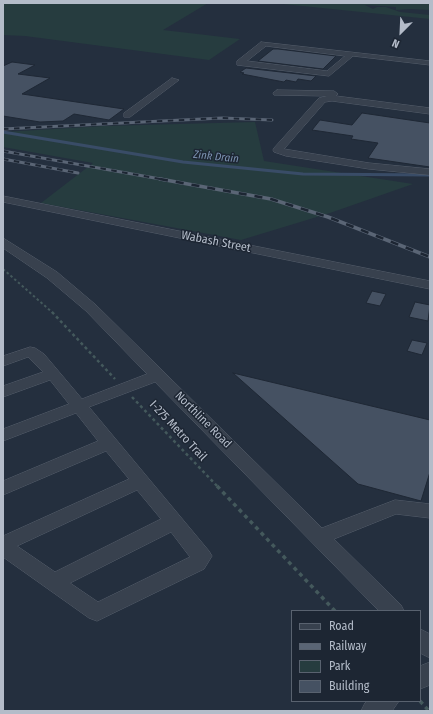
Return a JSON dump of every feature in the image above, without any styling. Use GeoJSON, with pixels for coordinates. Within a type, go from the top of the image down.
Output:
{"type":"FeatureCollection","features":[{"type":"Feature","properties":{"kind":"street"},"geometry":{"type":"LineString","coordinates":[[351,54],[328,74],[240,63],[264,44],[430,63]]}},
{"type":"Feature","properties":{"kind":"street"},"geometry":{"type":"LineString","coordinates":[[127,116],[175,80]]}},
{"type":"Feature","properties":{"kind":"street"},"geometry":{"type":"LineString","coordinates":[[277,93],[330,93],[385,102],[396,106]]}},
{"type":"Feature","properties":{"kind":"street"},"geometry":{"type":"LineString","coordinates":[[430,111],[332,98],[322,100],[278,150],[286,153],[368,166],[430,172]]}},
{"type":"Feature","properties":{"kind":"street","name":"Wabash Street"},"geometry":{"type":"LineString","coordinates":[[3,199],[430,285]]}},
{"type":"Feature","properties":{"kind":"street","name":"Northline Road"},"geometry":{"type":"LineString","coordinates":[[3,242],[32,261],[72,291],[111,327],[392,610]]}},
{"type":"Feature","properties":{"kind":"street"},"geometry":{"type":"LineString","coordinates":[[3,361],[30,351],[39,357],[78,407],[140,481],[173,522],[202,556],[197,563],[97,612],[3,545],[140,481]]}},
{"type":"Feature","properties":{"kind":"street"},"geometry":{"type":"LineString","coordinates":[[3,392],[52,374]]}},
{"type":"Feature","properties":{"kind":"street"},"geometry":{"type":"LineString","coordinates":[[3,435],[158,375]]}},
{"type":"Feature","properties":{"kind":"street"},"geometry":{"type":"LineString","coordinates":[[3,488],[108,443]]}},
{"type":"Feature","properties":{"kind":"street"},"geometry":{"type":"LineString","coordinates":[[320,537],[395,507],[430,511]]}},
{"type":"Feature","properties":{"kind":"street"},"geometry":{"type":"LineString","coordinates":[[53,582],[173,522]]}},
{"type":"Feature","properties":{"kind":"street"},"geometry":{"type":"LineString","coordinates":[[421,639],[430,648]]}},
{"type":"Feature","properties":{"kind":"street"},"geometry":{"type":"LineString","coordinates":[[421,678],[430,672]]}},
{"type":"Feature","properties":{"kind":"path","name":"I-275 Metro Trail"},"geometry":{"type":"LineString","coordinates":[[3,269],[45,305],[334,610]]}},
{"type":"Feature","properties":{"kind":"path"},"geometry":{"type":"LineString","coordinates":[[421,702],[429,711]]}},
{"type":"Feature","properties":{"kind":"green space"},"geometry":{"type":"Polygon","coordinates":[[[3,3],[208,3],[163,30],[240,39],[209,60],[25,36],[3,35],[3,3]]]}},
{"type":"Feature","properties":{"kind":"green space"},"geometry":{"type":"Polygon","coordinates":[[[273,3],[430,3],[430,10],[396,10],[396,7],[365,5],[373,9],[377,7],[386,7],[400,12],[430,15],[430,19],[273,3]]]}},
{"type":"Feature","properties":{"kind":"green space"},"geometry":{"type":"Polygon","coordinates":[[[255,122],[264,161],[413,184],[330,213],[241,240],[41,203],[93,163],[3,147],[3,132],[104,126],[255,122]]]}},
{"type":"Feature","properties":{"kind":"building"},"geometry":{"type":"Polygon","coordinates":[[[273,49],[336,56],[323,69],[258,61],[273,49]]]}},
{"type":"Feature","properties":{"kind":"building"},"geometry":{"type":"Polygon","coordinates":[[[12,62],[35,65],[18,74],[50,78],[22,94],[124,109],[109,120],[74,114],[63,121],[40,122],[3,116],[3,66],[12,62]]]}},
{"type":"Feature","properties":{"kind":"building"},"geometry":{"type":"Polygon","coordinates":[[[246,68],[316,76],[311,81],[298,79],[296,82],[286,80],[284,82],[242,74],[244,73],[240,72],[246,68]]]}},
{"type":"Feature","properties":{"kind":"building"},"geometry":{"type":"Polygon","coordinates":[[[362,113],[430,123],[430,167],[368,158],[378,143],[351,139],[353,136],[312,130],[320,120],[352,125],[362,113]]]}},
{"type":"Feature","properties":{"kind":"building"},"geometry":{"type":"Polygon","coordinates":[[[372,291],[386,294],[380,306],[366,303],[372,291]]]}},
{"type":"Feature","properties":{"kind":"building"},"geometry":{"type":"Polygon","coordinates":[[[415,302],[430,305],[428,321],[409,317],[415,302]]]}},
{"type":"Feature","properties":{"kind":"building"},"geometry":{"type":"Polygon","coordinates":[[[412,340],[427,343],[422,355],[407,351],[412,340]]]}},
{"type":"Feature","properties":{"kind":"building"},"geometry":{"type":"Polygon","coordinates":[[[233,373],[430,420],[430,472],[421,501],[358,484],[233,373]]]}},
{"type":"Feature","properties":{"kind":"waterway","name":"Zink Drain"},"geometry":{"type":"LineString","coordinates":[[3,132],[183,162],[303,174],[430,175]]}},
{"type":"Feature","properties":{"kind":"railway"},"geometry":{"type":"LineString","coordinates":[[3,129],[222,118],[272,120]]}},
{"type":"Feature","properties":{"kind":"railway"},"geometry":{"type":"LineString","coordinates":[[3,151],[166,180]]}},
{"type":"Feature","properties":{"kind":"railway"},"geometry":{"type":"LineString","coordinates":[[3,159],[78,173]]}},
{"type":"Feature","properties":{"kind":"railway"},"geometry":{"type":"LineString","coordinates":[[160,179],[271,199],[328,217],[430,257]]}}]}
